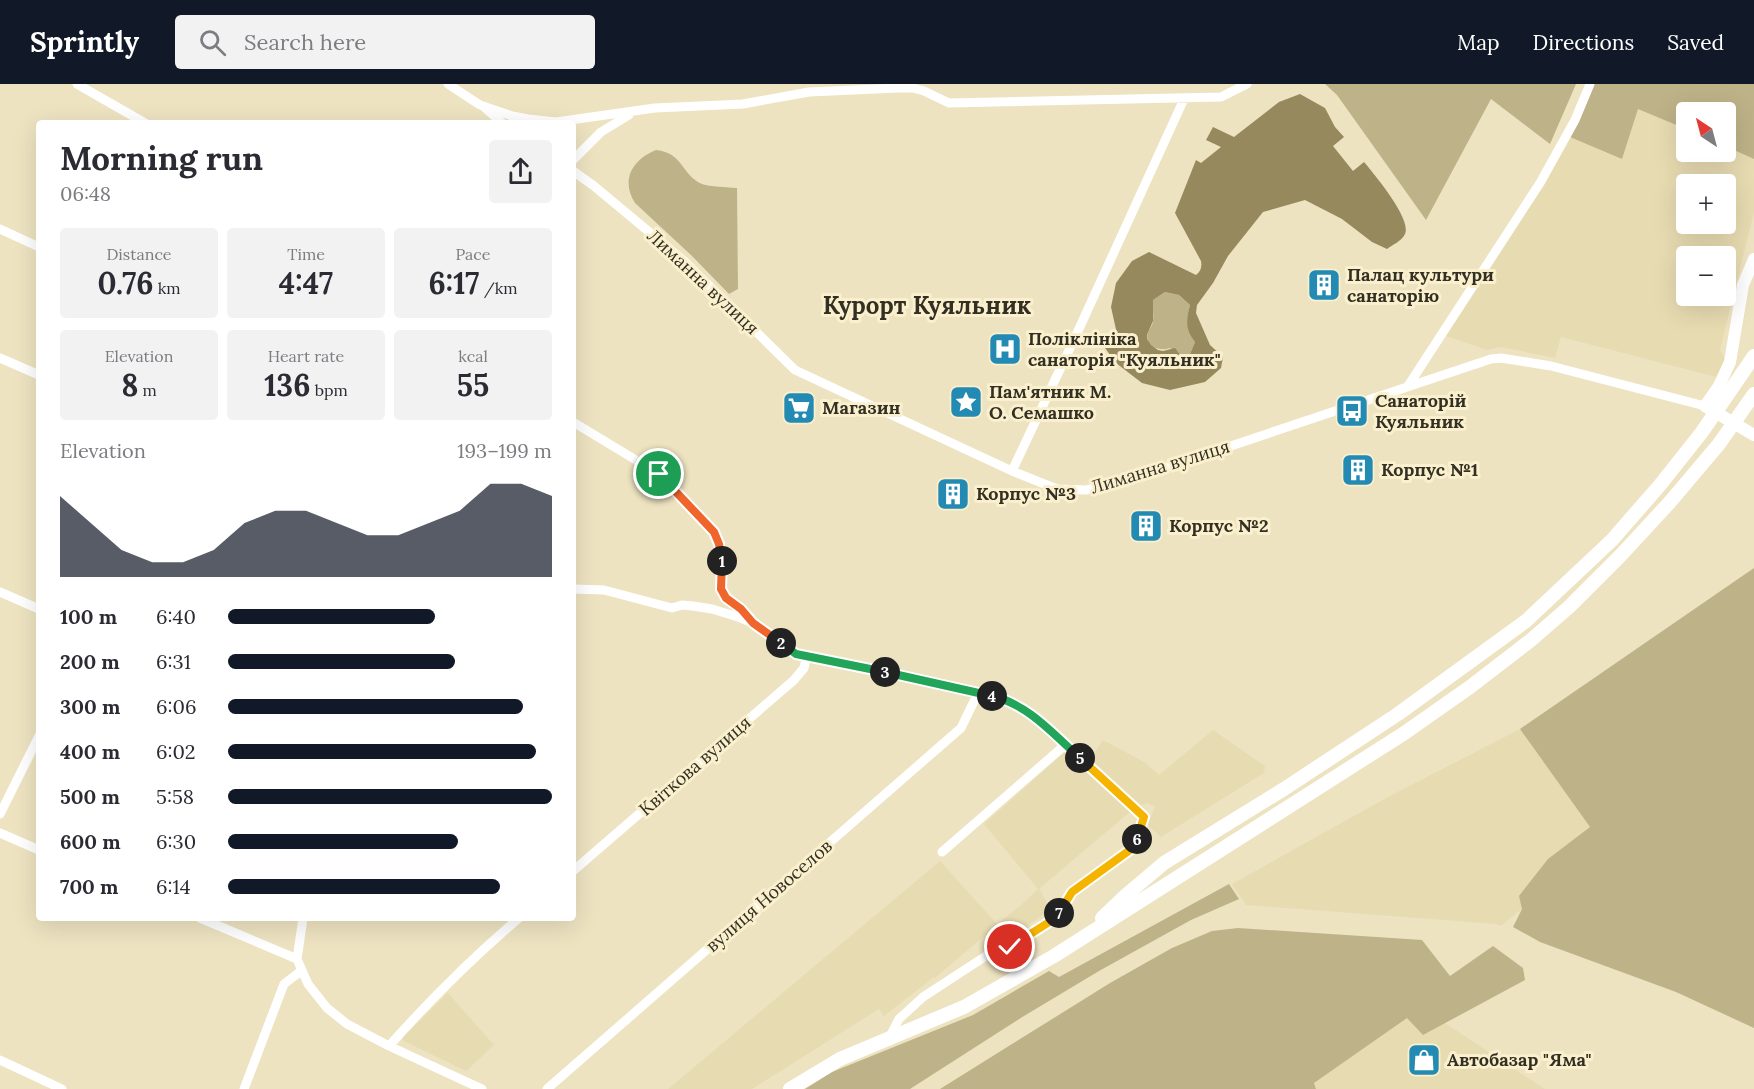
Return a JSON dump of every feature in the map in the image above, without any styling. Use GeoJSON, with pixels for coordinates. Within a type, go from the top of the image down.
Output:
{"type":"FeatureCollection","features":[{"type":"Feature","properties":{"kind":"highway"},"geometry":{"type":"LineString","coordinates":[[1088,933],[1125,896],[1164,863],[1284,789],[1398,714],[1527,621],[1612,540],[1660,485],[1702,432],[1754,356]]}},
{"type":"Feature","properties":{"kind":"highway"},"geometry":{"type":"LineString","coordinates":[[790,1089],[840,1059],[964,1007],[1054,956],[1403,734],[1470,687],[1569,607],[1621,555],[1719,444],[1754,394]]}},
{"type":"Feature","properties":{"kind":"main road"},"geometry":{"type":"LineString","coordinates":[[1705,406],[1719,386],[1730,362],[1743,285],[1754,259]]}},
{"type":"Feature","properties":{"kind":"main road","name":"Лиманна вулиця"},"geometry":{"type":"LineString","coordinates":[[1705,406],[1753,432]]}},
{"type":"Feature","properties":{"kind":"street"},"geometry":{"type":"LineString","coordinates":[[77,84],[140,120]]}},
{"type":"Feature","properties":{"kind":"street"},"geometry":{"type":"LineString","coordinates":[[447,84],[498,120]]}},
{"type":"Feature","properties":{"kind":"street"},"geometry":{"type":"LineString","coordinates":[[571,120],[655,108],[743,104],[809,92],[913,88],[949,103],[1184,99],[1221,97],[1247,84]]}},
{"type":"Feature","properties":{"kind":"street"},"geometry":{"type":"LineString","coordinates":[[1408,386],[1540,183],[1575,120],[1590,84]]}},
{"type":"Feature","properties":{"kind":"street"},"geometry":{"type":"LineString","coordinates":[[1012,471],[1184,99]]}},
{"type":"Feature","properties":{"kind":"street"},"geometry":{"type":"LineString","coordinates":[[480,105],[512,116],[541,120]]}},
{"type":"Feature","properties":{"kind":"street"},"geometry":{"type":"LineString","coordinates":[[576,157],[601,132],[633,112]]}},
{"type":"Feature","properties":{"kind":"street","name":"Лиманна вулиця"},"geometry":{"type":"LineString","coordinates":[[576,173],[684,261],[795,370],[1012,471],[1058,489],[1086,490],[1106,487],[1479,362],[1501,358],[1551,366],[1705,406]]}},
{"type":"Feature","properties":{"kind":"street"},"geometry":{"type":"LineString","coordinates":[[0,229],[36,246]]}},
{"type":"Feature","properties":{"kind":"street"},"geometry":{"type":"LineString","coordinates":[[0,358],[36,374]]}},
{"type":"Feature","properties":{"kind":"street"},"geometry":{"type":"LineString","coordinates":[[576,424],[659,474],[714,532],[721,552],[723,594],[753,623]]}},
{"type":"Feature","properties":{"kind":"street"},"geometry":{"type":"LineString","coordinates":[[576,589],[604,590],[672,608],[682,605],[712,609],[753,623],[802,652],[1005,699],[1031,714],[1144,817],[1134,847],[1072,892],[1057,917],[1010,947],[989,954],[923,996],[899,1019],[889,1038]]}},
{"type":"Feature","properties":{"kind":"street"},"geometry":{"type":"LineString","coordinates":[[0,592],[36,608]]}},
{"type":"Feature","properties":{"kind":"street"},"geometry":{"type":"LineString","coordinates":[[712,609],[723,594]]}},
{"type":"Feature","properties":{"kind":"street","name":"Квіткова вулиця"},"geometry":{"type":"LineString","coordinates":[[576,868],[794,680],[804,668],[802,652]]}},
{"type":"Feature","properties":{"kind":"street","name":"вулиця Новоселов"},"geometry":{"type":"LineString","coordinates":[[547,1089],[961,728],[978,693]]}},
{"type":"Feature","properties":{"kind":"street"},"geometry":{"type":"LineString","coordinates":[[0,814],[36,742]]}},
{"type":"Feature","properties":{"kind":"street"},"geometry":{"type":"LineString","coordinates":[[942,852],[1065,745]]}},
{"type":"Feature","properties":{"kind":"street"},"geometry":{"type":"LineString","coordinates":[[0,833],[36,849]]}},
{"type":"Feature","properties":{"kind":"street"},"geometry":{"type":"LineString","coordinates":[[207,921],[297,959]]}},
{"type":"Feature","properties":{"kind":"street"},"geometry":{"type":"LineString","coordinates":[[303,921],[297,959],[308,984],[327,1008],[347,1024],[389,1046],[482,1089]]}},
{"type":"Feature","properties":{"kind":"street"},"geometry":{"type":"LineString","coordinates":[[389,1046],[476,955],[516,921]]}},
{"type":"Feature","properties":{"kind":"street"},"geometry":{"type":"LineString","coordinates":[[244,1089],[284,984],[301,971]]}},
{"type":"Feature","properties":{"kind":"street"},"geometry":{"type":"LineString","coordinates":[[0,1060],[62,1089]]}},
{"type":"Feature","properties":{"kind":"shaded area"},"geometry":{"type":"Polygon","coordinates":[[[1325,84],[1576,84],[1550,144],[1491,99],[1426,220],[1337,95],[1325,84]]]}},
{"type":"Feature","properties":{"kind":"shaded area"},"geometry":{"type":"Polygon","coordinates":[[[1594,84],[1754,84],[1754,159],[1736,151],[1736,102],[1676,102],[1676,125],[1638,109],[1622,159],[1570,137],[1594,84]]]}},
{"type":"Feature","properties":{"kind":"shaded area"},"geometry":{"type":"Polygon","coordinates":[[[1300,94],[1325,108],[1335,127],[1344,137],[1333,146],[1353,171],[1364,162],[1369,168],[1398,208],[1406,227],[1405,234],[1387,249],[1372,242],[1342,219],[1305,200],[1263,212],[1228,256],[1197,305],[1196,313],[1210,345],[1223,357],[1221,368],[1205,382],[1170,390],[1142,383],[1116,363],[1105,348],[1106,338],[1117,334],[1111,307],[1116,283],[1132,261],[1149,252],[1196,275],[1198,273],[1201,269],[1201,261],[1175,213],[1196,160],[1201,163],[1221,147],[1206,140],[1213,127],[1234,137],[1279,102],[1300,94]],[[1165,292],[1153,300],[1153,321],[1147,339],[1158,350],[1175,348],[1181,356],[1187,356],[1195,342],[1189,333],[1187,324],[1190,305],[1179,295],[1165,292]]]}},
{"type":"Feature","properties":{"kind":"shaded area"},"geometry":{"type":"Polygon","coordinates":[[[1638,108],[1676,125],[1676,162],[1736,162],[1736,151],[1754,159],[1754,212],[1736,285],[1736,246],[1676,246],[1676,306],[1731,306],[1720,350],[1725,359],[1720,378],[1561,337],[1555,358],[1501,347],[1487,350],[1446,336],[1536,195],[1570,137],[1638,108]]]}},
{"type":"Feature","properties":{"kind":"shaded area"},"geometry":{"type":"Polygon","coordinates":[[[656,150],[672,155],[695,180],[702,184],[737,188],[738,289],[729,294],[635,203],[629,186],[631,171],[641,159],[656,150]]]}},
{"type":"Feature","properties":{"kind":"shaded area"},"geometry":{"type":"Polygon","coordinates":[[[1165,292],[1179,295],[1190,305],[1188,324],[1195,342],[1187,356],[1181,356],[1170,348],[1153,347],[1148,341],[1148,333],[1153,322],[1153,300],[1165,292]]]}},
{"type":"Feature","properties":{"kind":"shaded area"},"geometry":{"type":"Polygon","coordinates":[[[1754,568],[1754,1028],[1676,992],[1540,942],[1513,927],[1522,909],[1519,896],[1548,859],[1590,827],[1520,729],[1754,568]]]}},
{"type":"Feature","properties":{"kind":"shaded area"},"geometry":{"type":"Polygon","coordinates":[[[1520,729],[1590,827],[1548,859],[1522,909],[1501,926],[1246,905],[1232,884],[1388,797],[1520,729]]]}},
{"type":"Feature","properties":{"kind":"shaded area"},"geometry":{"type":"Polygon","coordinates":[[[1213,730],[1265,766],[1264,773],[1161,837],[1147,825],[1155,807],[1147,803],[1141,805],[1090,759],[1103,740],[1144,762],[1159,775],[1213,730]]]}},
{"type":"Feature","properties":{"kind":"shaded area"},"geometry":{"type":"Polygon","coordinates":[[[1067,750],[1132,810],[1039,889],[1051,909],[1009,939],[997,925],[935,978],[884,1016],[879,1009],[752,1089],[668,1089],[940,861],[997,924],[1020,906],[1038,889],[984,824],[1067,750]]]}},
{"type":"Feature","properties":{"kind":"shaded area"},"geometry":{"type":"Polygon","coordinates":[[[1229,884],[1239,899],[1191,920],[1099,971],[910,1089],[805,1089],[832,1072],[973,1015],[1049,971],[1059,977],[1229,884]]]}},
{"type":"Feature","properties":{"kind":"shaded area"},"geometry":{"type":"Polygon","coordinates":[[[1238,928],[1422,940],[1450,976],[1493,946],[1523,968],[1525,980],[1423,1035],[1407,1018],[1314,1083],[1316,1089],[940,1089],[1110,983],[1172,948],[1212,931],[1238,928]]]}},
{"type":"Feature","properties":{"kind":"shaded area"},"geometry":{"type":"Polygon","coordinates":[[[448,993],[494,1045],[466,1071],[403,1039],[448,993]]]}},
{"type":"Feature","properties":{"kind":"shaded area","name":"Автобазар \"Яма\""},"geometry":{"type":"Polygon","coordinates":[[[1407,1017],[1423,1035],[1445,1023],[1545,1089],[1316,1089],[1314,1083],[1407,1017]]]}},
{"type":"Feature","properties":{"kind":"place","name":"Палац культури санаторію"},"geometry":{"type":"Point","coordinates":[1324,285]}},
{"type":"Feature","properties":{"kind":"place","name":"Поліклініка санаторія \"Куяльник\""},"geometry":{"type":"Point","coordinates":[1005,349]}},
{"type":"Feature","properties":{"kind":"place","name":"Пам'ятник М. О. Семашко"},"geometry":{"type":"Point","coordinates":[966,402]}},
{"type":"Feature","properties":{"kind":"place","name":"Магазин"},"geometry":{"type":"Point","coordinates":[799,408]}},
{"type":"Feature","properties":{"kind":"place","name":"Санаторій Куяльник"},"geometry":{"type":"Point","coordinates":[1352,411]}},
{"type":"Feature","properties":{"kind":"place","name":"Корпус №1"},"geometry":{"type":"Point","coordinates":[1358,470]}},
{"type":"Feature","properties":{"kind":"place","name":"Корпус №3"},"geometry":{"type":"Point","coordinates":[953,494]}},
{"type":"Feature","properties":{"kind":"place","name":"Корпус №2"},"geometry":{"type":"Point","coordinates":[1146,526]}},
{"type":"Feature","properties":{"kind":"place","name":"Автобазар \"Яма\""},"geometry":{"type":"Point","coordinates":[1424,1060]}},
{"type":"Feature","properties":{"kind":"district","name":"Курорт Куяльник"},"geometry":{"type":"Point","coordinates":[927,306]}},
{"type":"Feature","properties":{"kind":"route"},"geometry":{"type":"LineString","coordinates":[[659,474],[714,532],[721,552],[723,580],[721,589],[726,598],[741,609],[753,623],[796,654],[1005,699],[1031,714],[1144,817],[1134,847],[1072,892],[1057,917],[1010,947]]}}]}
